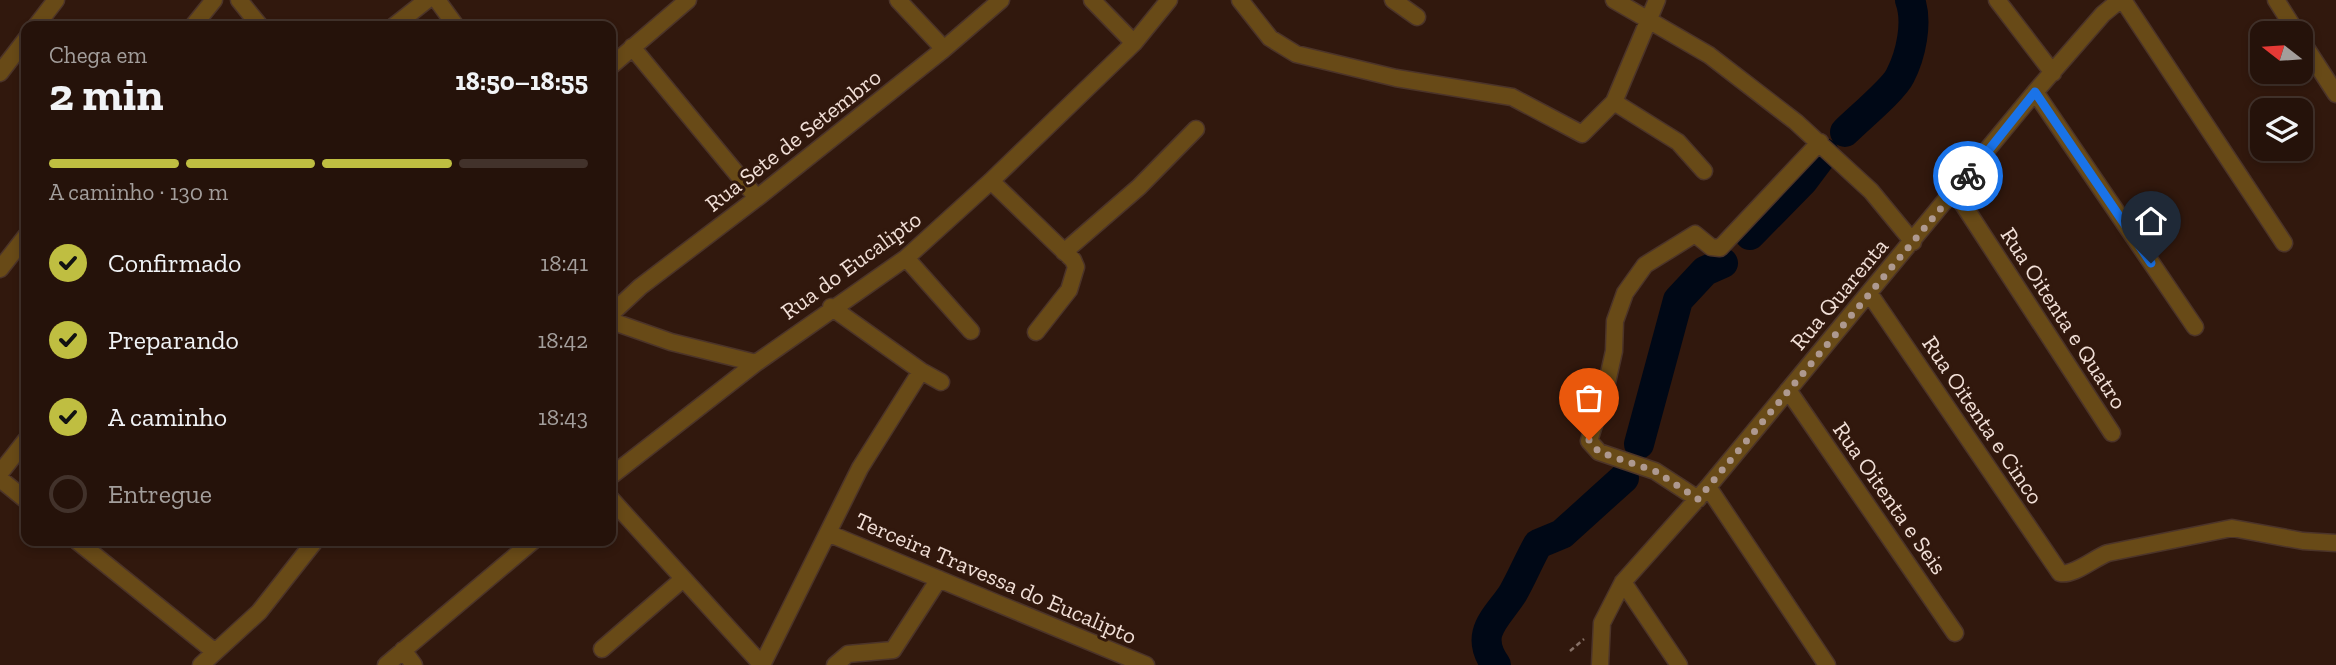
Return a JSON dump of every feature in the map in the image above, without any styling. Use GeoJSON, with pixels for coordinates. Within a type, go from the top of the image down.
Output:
{"type":"FeatureCollection","features":[{"type":"Feature","properties":{"kind":"street"},"geometry":{"type":"LineString","coordinates":[[40,21],[56,0]]}},
{"type":"Feature","properties":{"kind":"street"},"geometry":{"type":"LineString","coordinates":[[197,21],[214,0]]}},
{"type":"Feature","properties":{"kind":"street"},"geometry":{"type":"LineString","coordinates":[[239,0],[256,21]]}},
{"type":"Feature","properties":{"kind":"street"},"geometry":{"type":"LineString","coordinates":[[400,21],[427,0]]}},
{"type":"Feature","properties":{"kind":"street"},"geometry":{"type":"LineString","coordinates":[[437,0],[452,21]]}},
{"type":"Feature","properties":{"kind":"street"},"geometry":{"type":"LineString","coordinates":[[616,61],[688,0]]}},
{"type":"Feature","properties":{"kind":"street"},"geometry":{"type":"LineString","coordinates":[[898,0],[944,49]]}},
{"type":"Feature","properties":{"kind":"street","name":"Rua Sete de Setembro"},"geometry":{"type":"LineString","coordinates":[[616,309],[640,287],[944,49],[1001,0]]}},
{"type":"Feature","properties":{"kind":"street"},"geometry":{"type":"LineString","coordinates":[[1092,0],[1134,43]]}},
{"type":"Feature","properties":{"kind":"street","name":"Rua do Eucalipto"},"geometry":{"type":"LineString","coordinates":[[616,472],[831,307],[906,258],[991,181],[1134,43],[1170,0]]}},
{"type":"Feature","properties":{"kind":"street"},"geometry":{"type":"LineString","coordinates":[[1240,0],[1270,38],[1296,54],[1396,78],[1512,97],[1581,134],[1615,102],[1657,0]]}},
{"type":"Feature","properties":{"kind":"street"},"geometry":{"type":"LineString","coordinates":[[1393,0],[1417,17]]}},
{"type":"Feature","properties":{"kind":"street"},"geometry":{"type":"LineString","coordinates":[[1614,0],[1709,55],[1820,142],[1871,191],[1913,242]]}},
{"type":"Feature","properties":{"kind":"street"},"geometry":{"type":"LineString","coordinates":[[1997,0],[2053,73]]}},
{"type":"Feature","properties":{"kind":"street"},"geometry":{"type":"LineString","coordinates":[[2122,0],[2284,243]]}},
{"type":"Feature","properties":{"kind":"street","name":"Rua Quarenta"},"geometry":{"type":"LineString","coordinates":[[1600,665],[1602,623],[1623,582],[1703,493],[1955,192],[2035,92],[2103,14],[2122,0]]}},
{"type":"Feature","properties":{"kind":"street"},"geometry":{"type":"LineString","coordinates":[[2276,0],[2289,21]]}},
{"type":"Feature","properties":{"kind":"street"},"geometry":{"type":"LineString","coordinates":[[0,73],[21,46]]}},
{"type":"Feature","properties":{"kind":"street"},"geometry":{"type":"LineString","coordinates":[[632,47],[757,198]]}},
{"type":"Feature","properties":{"kind":"street"},"geometry":{"type":"LineString","coordinates":[[2314,60],[2336,94]]}},
{"type":"Feature","properties":{"kind":"street"},"geometry":{"type":"LineString","coordinates":[[2035,92],[2195,327]]}},
{"type":"Feature","properties":{"kind":"street"},"geometry":{"type":"LineString","coordinates":[[1615,102],[1678,142],[1704,171]]}},
{"type":"Feature","properties":{"kind":"street"},"geometry":{"type":"LineString","coordinates":[[1064,251],[1139,187],[1196,129]]}},
{"type":"Feature","properties":{"kind":"street"},"geometry":{"type":"LineString","coordinates":[[1820,142],[1720,248],[1711,247],[1702,237],[1692,234],[1645,265],[1618,310],[1611,366],[1589,440],[1599,452],[1655,471],[1703,493],[1827,665]]}},
{"type":"Feature","properties":{"kind":"street"},"geometry":{"type":"LineString","coordinates":[[991,181],[1073,260],[1076,274],[1069,290],[1036,332]]}},
{"type":"Feature","properties":{"kind":"street","name":"Rua Oitenta e Quatro"},"geometry":{"type":"LineString","coordinates":[[1955,192],[2112,433]]}},
{"type":"Feature","properties":{"kind":"street"},"geometry":{"type":"LineString","coordinates":[[0,269],[21,242]]}},
{"type":"Feature","properties":{"kind":"street"},"geometry":{"type":"LineString","coordinates":[[906,258],[971,331]]}},
{"type":"Feature","properties":{"kind":"street","name":"Rua Oitenta e Cinco"},"geometry":{"type":"LineString","coordinates":[[1869,293],[2060,573],[2073,572],[2088,560],[2108,553],[2232,528],[2326,545],[2336,543]]}},
{"type":"Feature","properties":{"kind":"street"},"geometry":{"type":"LineString","coordinates":[[831,307],[921,371],[942,382]]}},
{"type":"Feature","properties":{"kind":"street"},"geometry":{"type":"LineString","coordinates":[[616,323],[671,342],[756,363]]}},
{"type":"Feature","properties":{"kind":"street","name":"Terceira Travessa do Eucalipto"},"geometry":{"type":"LineString","coordinates":[[762,665],[830,534],[860,468],[921,371]]}},
{"type":"Feature","properties":{"kind":"street","name":"Rua Oitenta e Seis"},"geometry":{"type":"LineString","coordinates":[[1788,390],[1955,633]]}},
{"type":"Feature","properties":{"kind":"street"},"geometry":{"type":"LineString","coordinates":[[0,473],[21,446]]}},
{"type":"Feature","properties":{"kind":"street"},"geometry":{"type":"LineString","coordinates":[[0,479],[21,496]]}},
{"type":"Feature","properties":{"kind":"street"},"geometry":{"type":"LineString","coordinates":[[616,505],[762,665]]}},
{"type":"Feature","properties":{"kind":"street","name":"Terceira Travessa do Eucalipto"},"geometry":{"type":"LineString","coordinates":[[830,534],[1146,665]]}},
{"type":"Feature","properties":{"kind":"street"},"geometry":{"type":"LineString","coordinates":[[83,546],[215,652]]}},
{"type":"Feature","properties":{"kind":"street"},"geometry":{"type":"LineString","coordinates":[[201,665],[259,612],[311,546]]}},
{"type":"Feature","properties":{"kind":"street"},"geometry":{"type":"LineString","coordinates":[[387,665],[527,546]]}},
{"type":"Feature","properties":{"kind":"street"},"geometry":{"type":"LineString","coordinates":[[602,649],[683,579]]}},
{"type":"Feature","properties":{"kind":"street"},"geometry":{"type":"LineString","coordinates":[[884,665],[939,579]]}},
{"type":"Feature","properties":{"kind":"street"},"geometry":{"type":"LineString","coordinates":[[1623,582],[1679,665]]}},
{"type":"Feature","properties":{"kind":"street"},"geometry":{"type":"LineString","coordinates":[[403,650],[414,665]]}},
{"type":"Feature","properties":{"kind":"street"},"geometry":{"type":"LineString","coordinates":[[835,665],[848,654],[893,650]]}},
{"type":"Feature","properties":{"kind":"waterway"},"geometry":{"type":"LineString","coordinates":[[1845,132],[1900,76],[1912,38],[1910,0]]}},
{"type":"Feature","properties":{"kind":"waterway"},"geometry":{"type":"LineString","coordinates":[[1750,235],[1803,181],[1824,153]]}},
{"type":"Feature","properties":{"kind":"waterway"},"geometry":{"type":"LineString","coordinates":[[1639,444],[1678,300],[1705,271],[1723,263]]}},
{"type":"Feature","properties":{"kind":"waterway"},"geometry":{"type":"LineString","coordinates":[[1496,665],[1489,654],[1487,644],[1490,626],[1513,593],[1538,544],[1562,534],[1624,478]]}},
{"type":"Feature","properties":{"kind":"way so far"},"geometry":{"type":"LineString","coordinates":[[1589,440],[1592,447],[1599,452],[1655,471],[1698,499],[1968,176]]}},
{"type":"Feature","properties":{"kind":"route"},"geometry":{"type":"LineString","coordinates":[[1968,176],[2035,92],[2151,263]]}}]}
